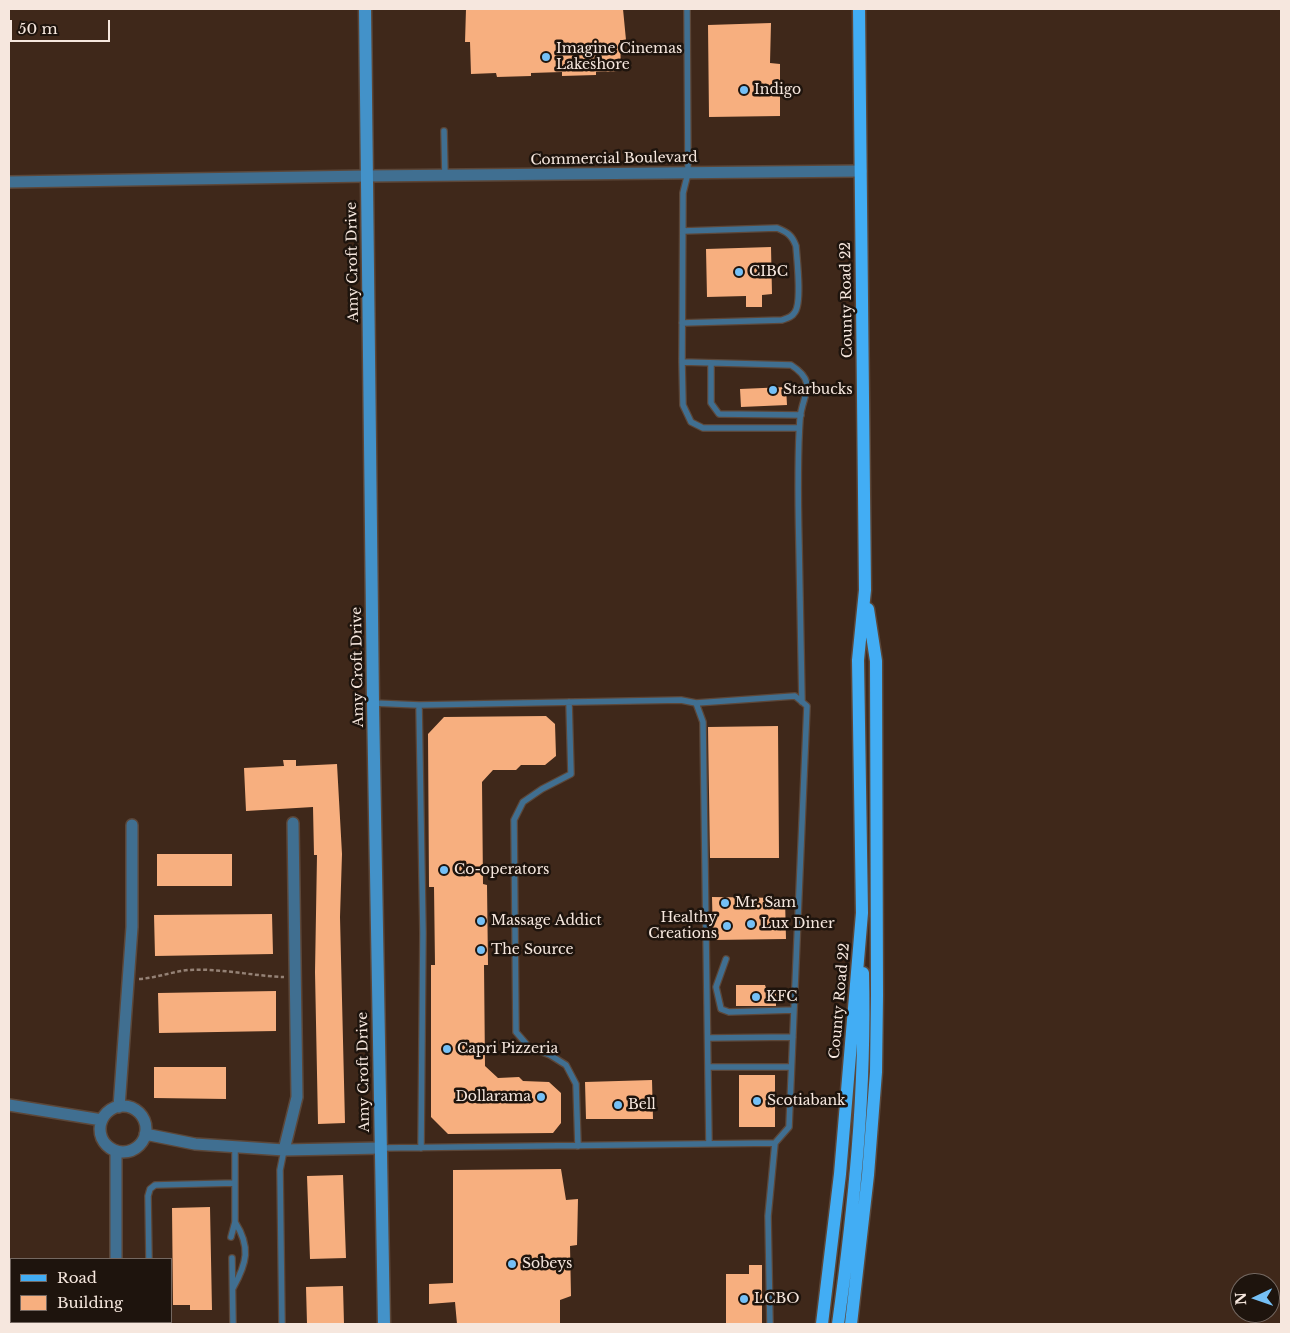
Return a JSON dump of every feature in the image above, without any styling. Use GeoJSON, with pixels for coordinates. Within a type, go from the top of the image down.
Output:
{"type":"FeatureCollection","features":[{"type":"Feature","properties":{"kind":"main road","name":"County Road 22"},"geometry":{"type":"LineString","coordinates":[[822,1324],[840,1174],[862,913],[858,660],[865,590],[859,9]]}},
{"type":"Feature","properties":{"kind":"main road","name":"County Road 22"},"geometry":{"type":"LineString","coordinates":[[851,1324],[872,1121],[878,995],[876,661],[865,590]]}},
{"type":"Feature","properties":{"kind":"main road"},"geometry":{"type":"LineString","coordinates":[[838,1324],[854,1188],[862,1094],[864,1004],[862,913]]}},
{"type":"Feature","properties":{"kind":"street","name":"Amy Croft Drive"},"geometry":{"type":"LineString","coordinates":[[365,9],[373,703],[384,1324]]}},
{"type":"Feature","properties":{"kind":"street","name":"Commercial Boulevard"},"geometry":{"type":"LineString","coordinates":[[9,182],[860,170]]}},
{"type":"Feature","properties":{"kind":"street"},"geometry":{"type":"LineString","coordinates":[[284,1150],[297,1097],[294,823]]}},
{"type":"Feature","properties":{"kind":"street"},"geometry":{"type":"LineString","coordinates":[[119,1107],[132,927],[132,825]]}},
{"type":"Feature","properties":{"kind":"street"},"geometry":{"type":"LineString","coordinates":[[9,1105],[102,1120]]}},
{"type":"Feature","properties":{"kind":"street"},"geometry":{"type":"LineString","coordinates":[[119,1107],[126,1107],[139,1113],[143,1119],[145,1134],[137,1147],[131,1151],[116,1151],[109,1148],[100,1135],[102,1120],[106,1114],[119,1107]]}},
{"type":"Feature","properties":{"kind":"street"},"geometry":{"type":"LineString","coordinates":[[145,1134],[195,1144],[284,1150],[381,1148]]}},
{"type":"Feature","properties":{"kind":"street"},"geometry":{"type":"LineString","coordinates":[[116,1151],[116,1258]]}},
{"type":"Feature","properties":{"kind":"lane"},"geometry":{"type":"LineString","coordinates":[[687,9],[688,173],[683,193],[683,405],[691,422],[703,428],[800,428]]}},
{"type":"Feature","properties":{"kind":"lane"},"geometry":{"type":"LineString","coordinates":[[444,131],[446,176]]}},
{"type":"Feature","properties":{"kind":"lane"},"geometry":{"type":"LineString","coordinates":[[682,323],[782,320],[791,317],[797,311],[799,301],[796,246],[794,238],[787,232],[777,228],[683,231]]}},
{"type":"Feature","properties":{"kind":"lane"},"geometry":{"type":"LineString","coordinates":[[682,362],[791,365],[801,372],[807,382],[806,395],[800,414],[797,457],[802,702]]}},
{"type":"Feature","properties":{"kind":"lane"},"geometry":{"type":"LineString","coordinates":[[712,364],[711,403],[719,414],[800,414]]}},
{"type":"Feature","properties":{"kind":"lane"},"geometry":{"type":"LineString","coordinates":[[373,703],[419,705],[681,700],[696,703],[795,696],[807,706],[789,1127],[776,1143],[768,1216],[770,1324]]}},
{"type":"Feature","properties":{"kind":"lane"},"geometry":{"type":"LineString","coordinates":[[570,702],[571,774],[542,789],[523,802],[514,820],[516,1032],[529,1047],[566,1065],[576,1084],[578,1146]]}},
{"type":"Feature","properties":{"kind":"lane"},"geometry":{"type":"LineString","coordinates":[[696,703],[703,722],[709,1144]]}},
{"type":"Feature","properties":{"kind":"lane"},"geometry":{"type":"LineString","coordinates":[[419,705],[423,933],[421,1148]]}},
{"type":"Feature","properties":{"kind":"lane"},"geometry":{"type":"LineString","coordinates":[[726,958],[716,987],[721,1009],[729,1012],[794,1010]]}},
{"type":"Feature","properties":{"kind":"lane"},"geometry":{"type":"LineString","coordinates":[[708,1038],[793,1037]]}},
{"type":"Feature","properties":{"kind":"lane"},"geometry":{"type":"LineString","coordinates":[[708,1067],[791,1067]]}},
{"type":"Feature","properties":{"kind":"lane"},"geometry":{"type":"LineString","coordinates":[[381,1148],[776,1143]]}},
{"type":"Feature","properties":{"kind":"lane"},"geometry":{"type":"LineString","coordinates":[[231,1237],[235,1222],[235,1146]]}},
{"type":"Feature","properties":{"kind":"lane"},"geometry":{"type":"LineString","coordinates":[[282,1324],[280,1170],[284,1150]]}},
{"type":"Feature","properties":{"kind":"lane"},"geometry":{"type":"LineString","coordinates":[[148,1258],[148,1196],[150,1188],[155,1185],[235,1183]]}},
{"type":"Feature","properties":{"kind":"lane"},"geometry":{"type":"LineString","coordinates":[[233,1288],[245,1262],[246,1247],[243,1234],[235,1222]]}},
{"type":"Feature","properties":{"kind":"lane"},"geometry":{"type":"LineString","coordinates":[[232,1258],[234,1324]]}},
{"type":"Feature","properties":{"kind":"path"},"geometry":{"type":"LineString","coordinates":[[128,979],[153,978],[187,970],[296,977]]}},
{"type":"Feature","properties":{"kind":"building","name":"Imagine Cinemas Lakeshore"},"geometry":{"type":"Polygon","coordinates":[[[466,9],[623,9],[626,40],[620,40],[621,71],[596,72],[596,75],[562,76],[562,72],[531,73],[531,76],[497,77],[496,73],[471,74],[470,42],[465,42],[466,9]]]}},
{"type":"Feature","properties":{"kind":"building","name":"Indigo"},"geometry":{"type":"Polygon","coordinates":[[[771,23],[770,63],[780,64],[780,116],[709,117],[708,25],[771,23]]]}},
{"type":"Feature","properties":{"kind":"building","name":"CIBC"},"geometry":{"type":"Polygon","coordinates":[[[771,247],[772,294],[762,295],[762,307],[746,307],[746,296],[707,297],[706,249],[771,247]]]}},
{"type":"Feature","properties":{"kind":"building"},"geometry":{"type":"Polygon","coordinates":[[[786,387],[787,405],[741,407],[740,389],[786,387]]]}},
{"type":"Feature","properties":{"kind":"building"},"geometry":{"type":"Polygon","coordinates":[[[546,716],[555,724],[556,756],[545,765],[521,765],[516,770],[493,770],[482,782],[483,884],[487,885],[488,965],[484,965],[485,1066],[498,1078],[519,1077],[523,1081],[549,1082],[561,1093],[561,1123],[553,1133],[448,1134],[431,1117],[431,965],[435,965],[434,887],[429,887],[428,734],[444,717],[546,716]]]}},
{"type":"Feature","properties":{"kind":"building"},"geometry":{"type":"Polygon","coordinates":[[[778,726],[779,858],[710,858],[708,727],[778,726]]]}},
{"type":"Feature","properties":{"kind":"building"},"geometry":{"type":"Polygon","coordinates":[[[283,760],[296,760],[296,766],[337,764],[342,854],[340,917],[345,1123],[318,1124],[315,972],[317,855],[314,855],[313,807],[246,811],[244,768],[284,766],[283,760]]]}},
{"type":"Feature","properties":{"kind":"building"},"geometry":{"type":"Polygon","coordinates":[[[157,854],[232,854],[232,886],[157,886],[157,854]]]}},
{"type":"Feature","properties":{"kind":"building"},"geometry":{"type":"Polygon","coordinates":[[[712,897],[785,898],[786,939],[713,940],[712,897]]]}},
{"type":"Feature","properties":{"kind":"building"},"geometry":{"type":"Polygon","coordinates":[[[272,914],[273,954],[155,956],[154,915],[272,914]]]}},
{"type":"Feature","properties":{"kind":"building","name":"KFC"},"geometry":{"type":"Polygon","coordinates":[[[736,985],[765,985],[766,988],[776,988],[776,1006],[736,1006],[736,985]]]}},
{"type":"Feature","properties":{"kind":"building"},"geometry":{"type":"Polygon","coordinates":[[[276,991],[276,1031],[159,1033],[158,993],[276,991]]]}},
{"type":"Feature","properties":{"kind":"building"},"geometry":{"type":"Polygon","coordinates":[[[154,1067],[226,1067],[226,1099],[154,1098],[154,1067]]]}},
{"type":"Feature","properties":{"kind":"building","name":"Scotiabank"},"geometry":{"type":"Polygon","coordinates":[[[739,1075],[775,1075],[775,1127],[739,1127],[739,1075]]]}},
{"type":"Feature","properties":{"kind":"building"},"geometry":{"type":"Polygon","coordinates":[[[652,1080],[653,1119],[586,1119],[585,1082],[652,1080]]]}},
{"type":"Feature","properties":{"kind":"building","name":"Sobeys"},"geometry":{"type":"Polygon","coordinates":[[[561,1169],[566,1200],[578,1199],[577,1245],[570,1246],[571,1296],[560,1300],[560,1324],[457,1324],[455,1302],[429,1304],[429,1284],[453,1283],[453,1170],[561,1169]]]}},
{"type":"Feature","properties":{"kind":"building"},"geometry":{"type":"Polygon","coordinates":[[[343,1175],[346,1258],[310,1259],[307,1176],[343,1175]]]}},
{"type":"Feature","properties":{"kind":"building"},"geometry":{"type":"Polygon","coordinates":[[[210,1207],[212,1310],[190,1310],[190,1305],[173,1305],[172,1208],[210,1207]]]}},
{"type":"Feature","properties":{"kind":"building","name":"LCBO"},"geometry":{"type":"Polygon","coordinates":[[[749,1265],[762,1265],[762,1324],[726,1324],[726,1274],[749,1274],[749,1265]]]}},
{"type":"Feature","properties":{"kind":"building"},"geometry":{"type":"Polygon","coordinates":[[[343,1286],[344,1324],[307,1324],[306,1287],[343,1286]]]}},
{"type":"Feature","properties":{"kind":"place","name":"Imagine Cinemas Lakeshore"},"geometry":{"type":"Point","coordinates":[546,57]}},
{"type":"Feature","properties":{"kind":"place","name":"Indigo"},"geometry":{"type":"Point","coordinates":[744,90]}},
{"type":"Feature","properties":{"kind":"place","name":"CIBC"},"geometry":{"type":"Point","coordinates":[739,272]}},
{"type":"Feature","properties":{"kind":"place","name":"Starbucks"},"geometry":{"type":"Point","coordinates":[773,390]}},
{"type":"Feature","properties":{"kind":"place","name":"Co-operators"},"geometry":{"type":"Point","coordinates":[444,870]}},
{"type":"Feature","properties":{"kind":"place","name":"Mr. Sam"},"geometry":{"type":"Point","coordinates":[725,903]}},
{"type":"Feature","properties":{"kind":"place","name":"Massage Addict"},"geometry":{"type":"Point","coordinates":[481,921]}},
{"type":"Feature","properties":{"kind":"place","name":"Lux Diner"},"geometry":{"type":"Point","coordinates":[751,924]}},
{"type":"Feature","properties":{"kind":"place","name":"Healthy Creations"},"geometry":{"type":"Point","coordinates":[727,926]}},
{"type":"Feature","properties":{"kind":"place","name":"The Source"},"geometry":{"type":"Point","coordinates":[481,950]}},
{"type":"Feature","properties":{"kind":"place","name":"KFC"},"geometry":{"type":"Point","coordinates":[756,997]}},
{"type":"Feature","properties":{"kind":"place","name":"Capri Pizzeria"},"geometry":{"type":"Point","coordinates":[447,1049]}},
{"type":"Feature","properties":{"kind":"place","name":"Dollarama"},"geometry":{"type":"Point","coordinates":[541,1097]}},
{"type":"Feature","properties":{"kind":"place","name":"Scotiabank"},"geometry":{"type":"Point","coordinates":[757,1101]}},
{"type":"Feature","properties":{"kind":"place","name":"Bell"},"geometry":{"type":"Point","coordinates":[618,1105]}},
{"type":"Feature","properties":{"kind":"place","name":"Sobeys"},"geometry":{"type":"Point","coordinates":[512,1264]}},
{"type":"Feature","properties":{"kind":"place","name":"LCBO"},"geometry":{"type":"Point","coordinates":[744,1299]}}]}
